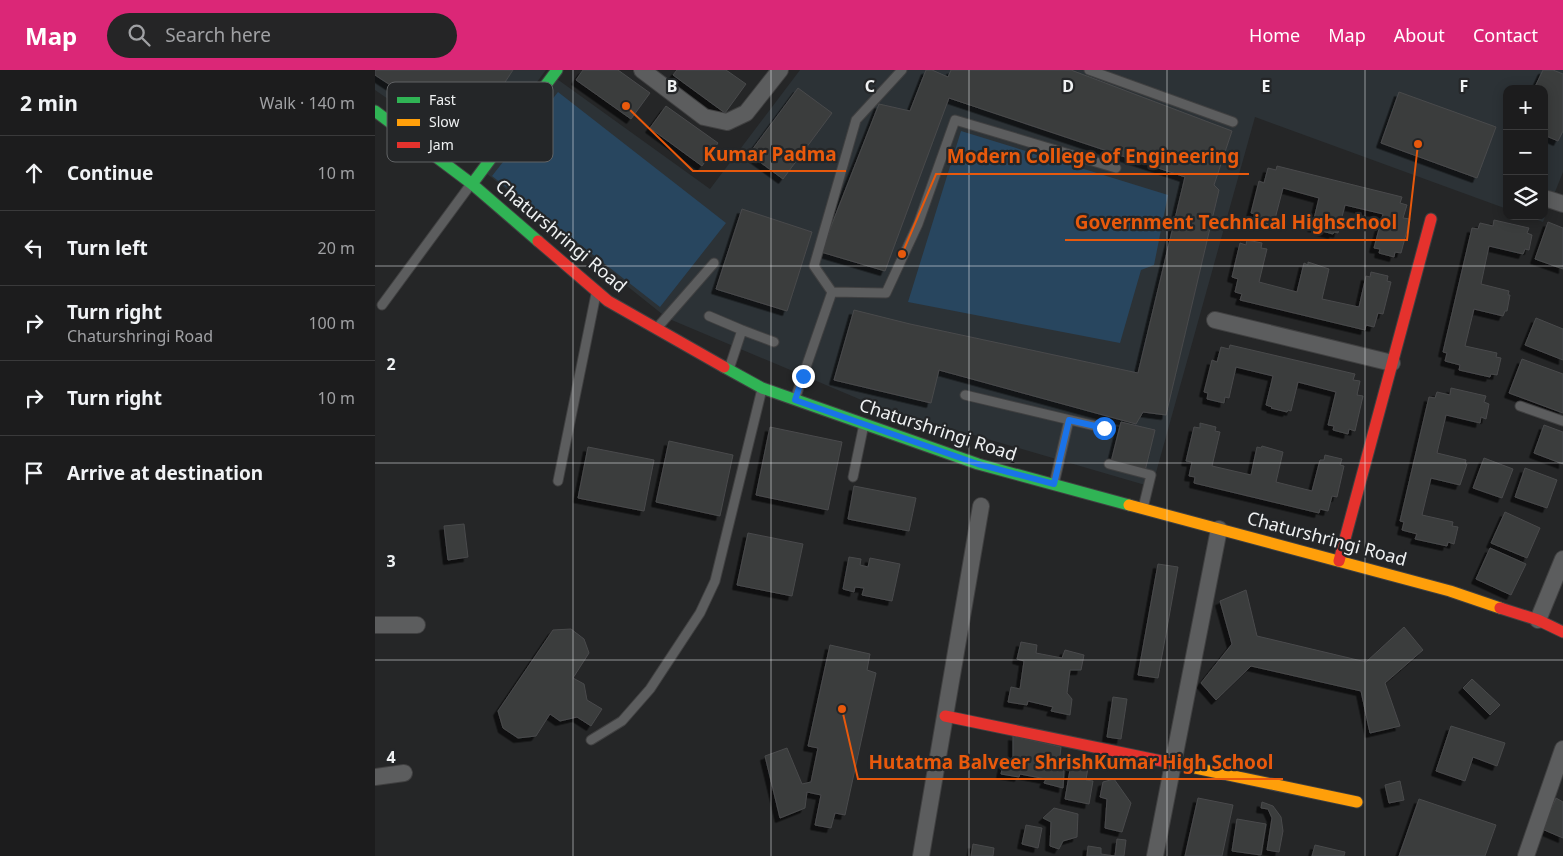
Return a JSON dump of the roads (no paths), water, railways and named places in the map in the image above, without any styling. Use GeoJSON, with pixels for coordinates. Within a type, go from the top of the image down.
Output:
{"type":"FeatureCollection","features":[{"type":"Feature","properties":{"kind":"street"},"geometry":{"type":"LineString","coordinates":[[548,82],[557,70]]}},
{"type":"Feature","properties":{"kind":"street"},"geometry":{"type":"LineString","coordinates":[[642,70],[703,117],[727,122],[746,113],[780,70]]}},
{"type":"Feature","properties":{"kind":"street","name":"Chaturshringi Road"},"geometry":{"type":"LineString","coordinates":[[375,111],[387,120]]}},
{"type":"Feature","properties":{"kind":"street","name":"Chaturshringi Road"},"geometry":{"type":"LineString","coordinates":[[442,162],[471,184],[608,300],[762,388],[978,464],[1450,591],[1538,620],[1563,632]]}},
{"type":"Feature","properties":{"kind":"street"},"geometry":{"type":"LineString","coordinates":[[471,184],[488,162]]}},
{"type":"Feature","properties":{"kind":"street"},"geometry":{"type":"LineString","coordinates":[[1339,561],[1431,220]]}},
{"type":"Feature","properties":{"kind":"street"},"geometry":{"type":"LineString","coordinates":[[1215,320],[1393,363]]}},
{"type":"Feature","properties":{"kind":"street"},"geometry":{"type":"LineString","coordinates":[[921,856],[981,506]]}},
{"type":"Feature","properties":{"kind":"street"},"geometry":{"type":"LineString","coordinates":[[1155,856],[1219,529]]}},
{"type":"Feature","properties":{"kind":"street"},"geometry":{"type":"LineString","coordinates":[[1538,620],[1563,559]]}},
{"type":"Feature","properties":{"kind":"street"},"geometry":{"type":"LineString","coordinates":[[375,625],[417,625]]}},
{"type":"Feature","properties":{"kind":"street"},"geometry":{"type":"LineString","coordinates":[[945,716],[1357,802]]}},
{"type":"Feature","properties":{"kind":"street"},"geometry":{"type":"LineString","coordinates":[[1526,856],[1563,750]]}},
{"type":"Feature","properties":{"kind":"street"},"geometry":{"type":"LineString","coordinates":[[375,777],[404,773]]}},
{"type":"Feature","properties":{"kind":"lane"},"geometry":{"type":"LineString","coordinates":[[832,292],[814,266],[856,120],[902,70]]}},
{"type":"Feature","properties":{"kind":"lane"},"geometry":{"type":"LineString","coordinates":[[1089,70],[1233,122]]}},
{"type":"Feature","properties":{"kind":"lane"},"geometry":{"type":"LineString","coordinates":[[832,292],[886,292],[919,224],[955,120],[1116,168]]}},
{"type":"Feature","properties":{"kind":"lane"},"geometry":{"type":"LineString","coordinates":[[382,305],[471,184]]}},
{"type":"Feature","properties":{"kind":"lane"},"geometry":{"type":"LineString","coordinates":[[657,329],[714,263]]}},
{"type":"Feature","properties":{"kind":"lane"},"geometry":{"type":"LineString","coordinates":[[558,481],[596,291]]}},
{"type":"Feature","properties":{"kind":"lane"},"geometry":{"type":"LineString","coordinates":[[795,400],[832,292]]}},
{"type":"Feature","properties":{"kind":"lane"},"geometry":{"type":"LineString","coordinates":[[709,316],[774,342]]}},
{"type":"Feature","properties":{"kind":"lane"},"geometry":{"type":"LineString","coordinates":[[729,369],[742,330]]}},
{"type":"Feature","properties":{"kind":"lane"},"geometry":{"type":"LineString","coordinates":[[591,740],[622,721],[650,689],[700,613],[715,581],[762,388]]}},
{"type":"Feature","properties":{"kind":"lane"},"geometry":{"type":"LineString","coordinates":[[965,395],[1104,428]]}},
{"type":"Feature","properties":{"kind":"lane"},"geometry":{"type":"LineString","coordinates":[[1520,406],[1563,421]]}},
{"type":"Feature","properties":{"kind":"lane"},"geometry":{"type":"LineString","coordinates":[[1054,484],[1069,420]]}},
{"type":"Feature","properties":{"kind":"lane"},"geometry":{"type":"LineString","coordinates":[[853,477],[864,424]]}},
{"type":"Feature","properties":{"kind":"lane"},"geometry":{"type":"LineString","coordinates":[[1109,464],[1151,475],[1143,508]]}},
{"type":"Feature","properties":{"kind":"place","name":"Kumar Padma"},"geometry":{"type":"Point","coordinates":[626,106]}},
{"type":"Feature","properties":{"kind":"place","name":"Government Technical Highschool"},"geometry":{"type":"Point","coordinates":[1418,144]}},
{"type":"Feature","properties":{"kind":"place","name":"Modern College of Engineering"},"geometry":{"type":"Point","coordinates":[902,254]}},
{"type":"Feature","properties":{"kind":"place","name":"Hutatma Balveer ShrishKumar High School"},"geometry":{"type":"Point","coordinates":[842,709]}}]}
